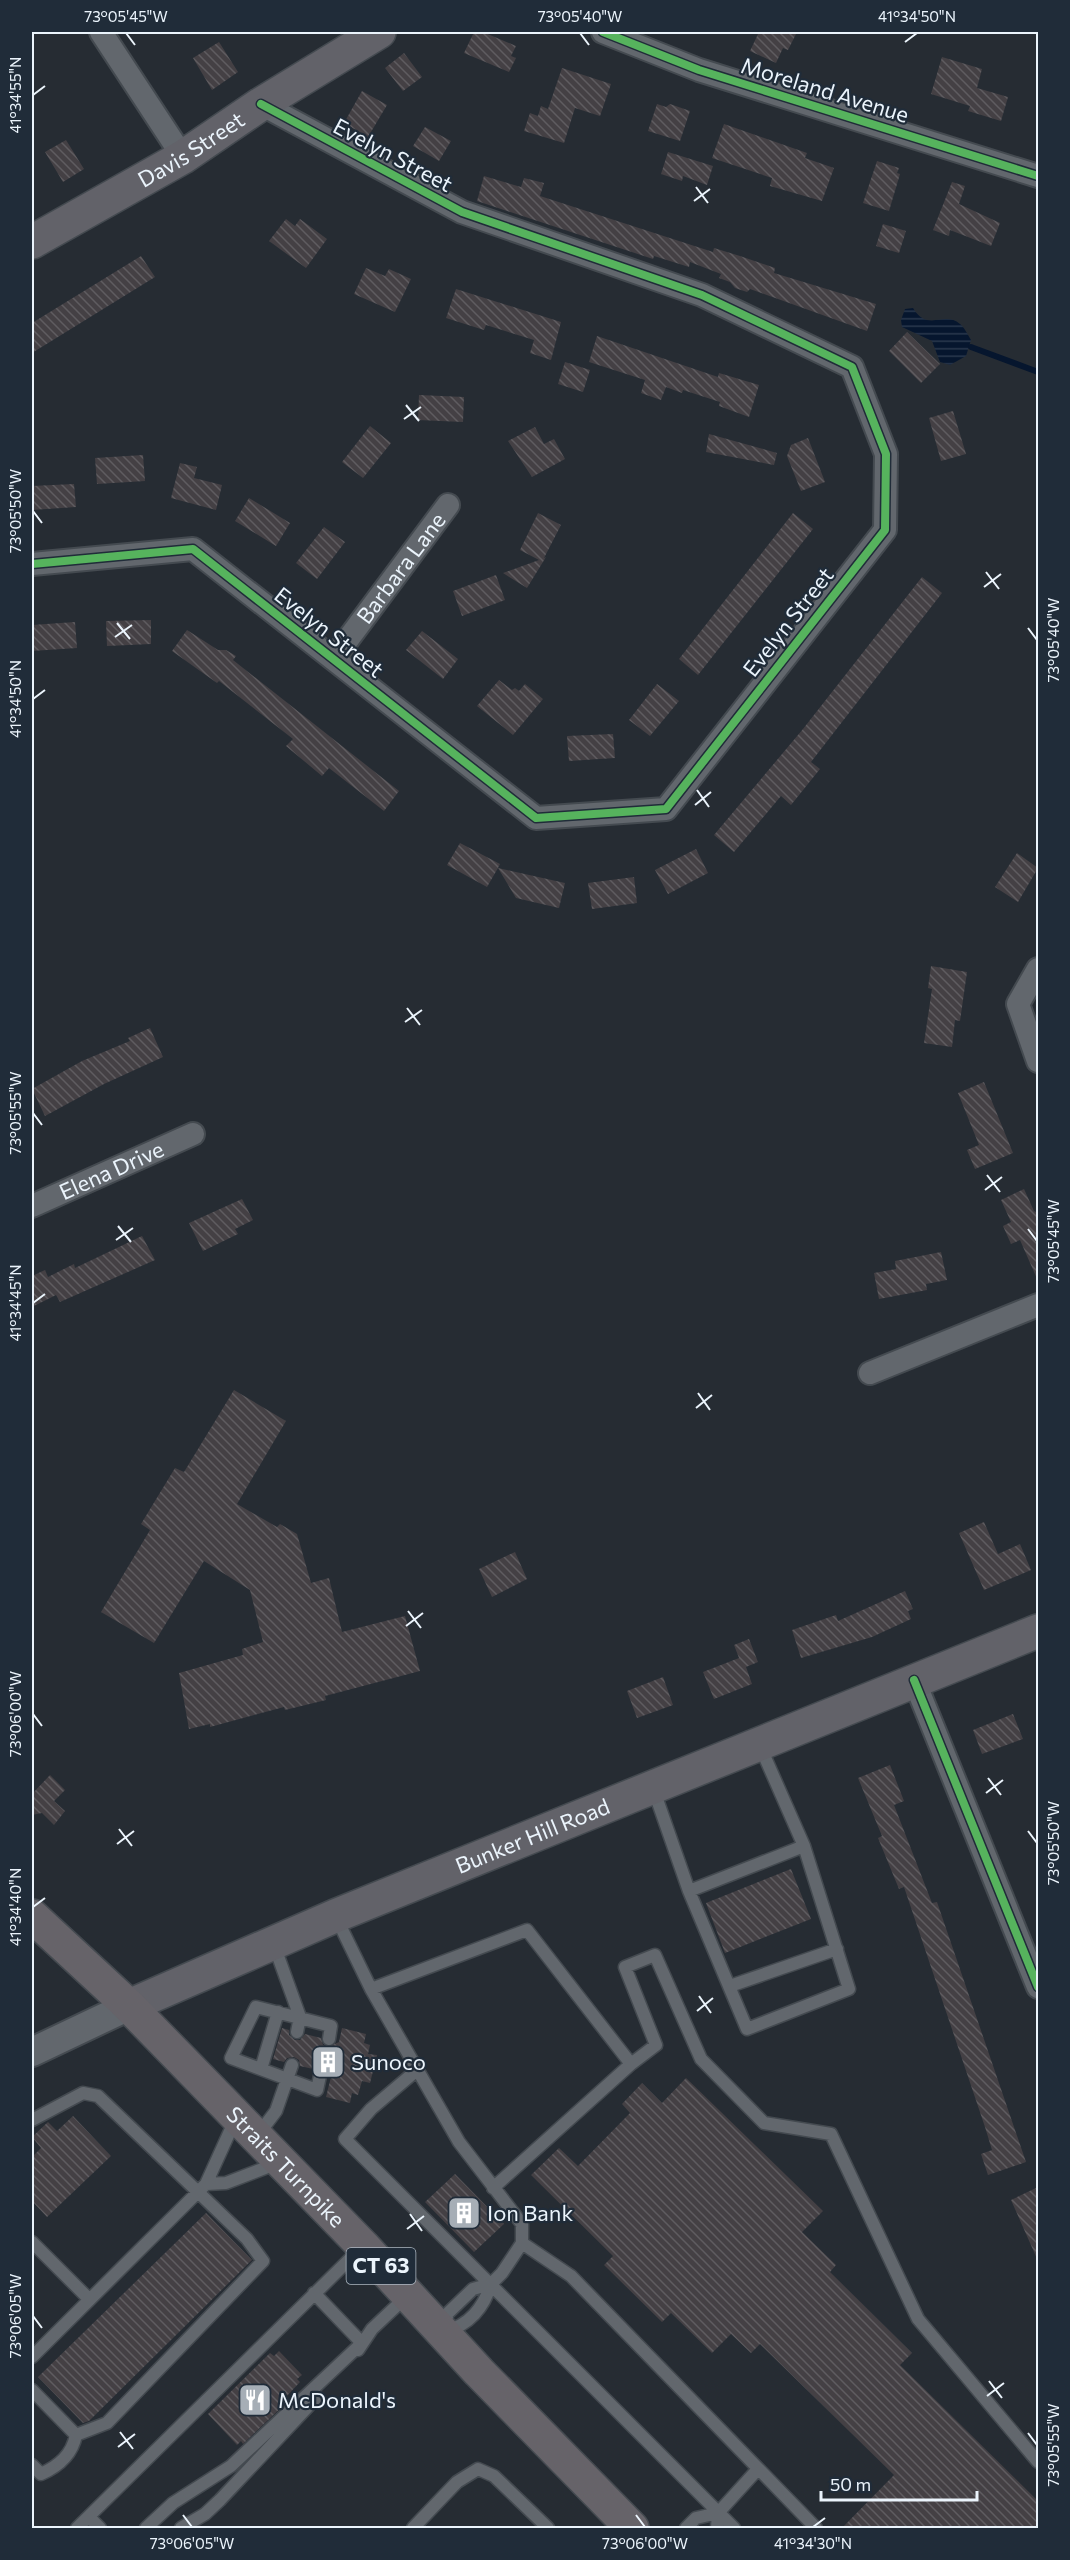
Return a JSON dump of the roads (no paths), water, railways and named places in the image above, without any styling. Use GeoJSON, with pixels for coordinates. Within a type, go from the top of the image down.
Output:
{"type":"FeatureCollection","features":[{"type":"Feature","properties":{"kind":"main road","name":"Davis Street"},"geometry":{"type":"LineString","coordinates":[[32,242],[183,156],[261,104],[380,32]]}},
{"type":"Feature","properties":{"kind":"main road","name":"Bunker Hill Road"},"geometry":{"type":"LineString","coordinates":[[129,2006],[335,1916],[1038,1631]]}},
{"type":"Feature","properties":{"kind":"main road","name":"Straits Turnpike"},"geometry":{"type":"LineString","coordinates":[[32,1916],[129,2006],[363,2246],[442,2332],[632,2529]]}},
{"type":"Feature","properties":{"kind":"street"},"geometry":{"type":"LineString","coordinates":[[101,32],[183,156]]}},
{"type":"Feature","properties":{"kind":"street","name":"Moreland Avenue"},"geometry":{"type":"LineString","coordinates":[[603,32],[699,70],[1038,176]]}},
{"type":"Feature","properties":{"kind":"street","name":"Evelyn Street"},"geometry":{"type":"LineString","coordinates":[[32,564],[193,549],[536,818],[666,809],[772,670],[885,530],[886,454],[852,367],[702,295],[462,212],[261,104]]}},
{"type":"Feature","properties":{"kind":"street","name":"Barbara Lane"},"geometry":{"type":"LineString","coordinates":[[334,658],[448,505]]}},
{"type":"Feature","properties":{"kind":"street"},"geometry":{"type":"LineString","coordinates":[[1038,969],[1028,1000],[1038,1061]]}},
{"type":"Feature","properties":{"kind":"street","name":"Elena Drive"},"geometry":{"type":"LineString","coordinates":[[32,1206],[192,1134]]}},
{"type":"Feature","properties":{"kind":"street"},"geometry":{"type":"LineString","coordinates":[[870,1373],[1038,1305]]}},
{"type":"Feature","properties":{"kind":"street"},"geometry":{"type":"LineString","coordinates":[[914,1680],[1038,1987]]}},
{"type":"Feature","properties":{"kind":"street","name":"Bunker Hill Road"},"geometry":{"type":"LineString","coordinates":[[32,2052],[129,2006]]}},
{"type":"Feature","properties":{"kind":"lane"},"geometry":{"type":"LineString","coordinates":[[652,1787],[689,1891],[747,2029],[849,1989],[804,1846],[759,1743]]}},
{"type":"Feature","properties":{"kind":"lane"},"geometry":{"type":"LineString","coordinates":[[689,1891],[804,1846]]}},
{"type":"Feature","properties":{"kind":"lane"},"geometry":{"type":"LineString","coordinates":[[335,1916],[371,1989],[459,2142],[522,2224],[522,2243],[502,2273],[491,2284],[473,2289],[448,2313],[442,2332]]}},
{"type":"Feature","properties":{"kind":"lane"},"geometry":{"type":"LineString","coordinates":[[371,1989],[527,1930],[631,2064]]}},
{"type":"Feature","properties":{"kind":"lane"},"geometry":{"type":"LineString","coordinates":[[273,1944],[300,2017],[297,2032]]}},
{"type":"Feature","properties":{"kind":"lane"},"geometry":{"type":"LineString","coordinates":[[730,1986],[837,1949]]}},
{"type":"Feature","properties":{"kind":"lane"},"geometry":{"type":"LineString","coordinates":[[493,2188],[656,2044],[625,1967],[655,1955],[701,2059],[765,2123],[831,2134],[918,2319],[1038,2462]]}},
{"type":"Feature","properties":{"kind":"lane"},"geometry":{"type":"LineString","coordinates":[[321,2071],[317,2090],[231,2058],[256,2007],[331,2026],[328,2039]]}},
{"type":"Feature","properties":{"kind":"lane"},"geometry":{"type":"LineString","coordinates":[[261,2069],[278,2012]]}},
{"type":"Feature","properties":{"kind":"lane"},"geometry":{"type":"LineString","coordinates":[[32,2357],[206,2184],[246,2127],[276,2110],[292,2065]]}},
{"type":"Feature","properties":{"kind":"lane"},"geometry":{"type":"LineString","coordinates":[[417,2070],[371,2109],[345,2139],[734,2529]]}},
{"type":"Feature","properties":{"kind":"lane"},"geometry":{"type":"LineString","coordinates":[[32,2120],[83,2093],[98,2096],[196,2193],[247,2239],[263,2261],[107,2423],[76,2435]]}},
{"type":"Feature","properties":{"kind":"lane"},"geometry":{"type":"LineString","coordinates":[[206,2184],[226,2182],[280,2162]]}},
{"type":"Feature","properties":{"kind":"lane"},"geometry":{"type":"LineString","coordinates":[[32,2242],[89,2299]]}},
{"type":"Feature","properties":{"kind":"lane"},"geometry":{"type":"LineString","coordinates":[[522,2243],[571,2276],[816,2529]]}},
{"type":"Feature","properties":{"kind":"lane"},"geometry":{"type":"LineString","coordinates":[[77,2529],[363,2246]]}},
{"type":"Feature","properties":{"kind":"lane"},"geometry":{"type":"LineString","coordinates":[[442,2332],[460,2328],[486,2303],[491,2284]]}},
{"type":"Feature","properties":{"kind":"lane"},"geometry":{"type":"LineString","coordinates":[[314,2293],[362,2343]]}},
{"type":"Feature","properties":{"kind":"lane"},"geometry":{"type":"LineString","coordinates":[[181,2529],[205,2514],[220,2500],[350,2363],[372,2329],[408,2295]]}},
{"type":"Feature","properties":{"kind":"lane"},"geometry":{"type":"LineString","coordinates":[[146,2529],[173,2503],[231,2466],[362,2343]]}},
{"type":"Feature","properties":{"kind":"lane"},"geometry":{"type":"LineString","coordinates":[[32,2390],[76,2435]]}},
{"type":"Feature","properties":{"kind":"lane"},"geometry":{"type":"LineString","coordinates":[[32,2465],[40,2474],[55,2468],[74,2449],[76,2435]]}},
{"type":"Feature","properties":{"kind":"lane"},"geometry":{"type":"LineString","coordinates":[[413,2529],[457,2482],[478,2469],[494,2476],[548,2529]]}},
{"type":"Feature","properties":{"kind":"lane"},"geometry":{"type":"LineString","coordinates":[[686,2529],[696,2518],[718,2513],[758,2469]]}},
{"type":"Feature","properties":{"kind":"lane"},"geometry":{"type":"LineString","coordinates":[[717,2529],[718,2513]]}},
{"type":"Feature","properties":{"kind":"lane"},"geometry":{"type":"LineString","coordinates":[[88,2517],[100,2529]]}},
{"type":"Feature","properties":{"kind":"water"},"geometry":{"type":"Polygon","coordinates":[[[913,308],[924,319],[948,319],[961,325],[971,340],[966,356],[950,365],[940,362],[932,341],[902,327],[901,320],[905,309],[913,308]]]}},
{"type":"Feature","properties":{"kind":"waterway"},"geometry":{"type":"LineString","coordinates":[[971,347],[1038,372]]}},
{"type":"Feature","properties":{"kind":"place","name":"Sunoco"},"geometry":{"type":"Point","coordinates":[328,2062]}},
{"type":"Feature","properties":{"kind":"place","name":"Ion Bank"},"geometry":{"type":"Point","coordinates":[464,2213]}},
{"type":"Feature","properties":{"kind":"place","name":"McDonald's"},"geometry":{"type":"Point","coordinates":[255,2400]}}]}
